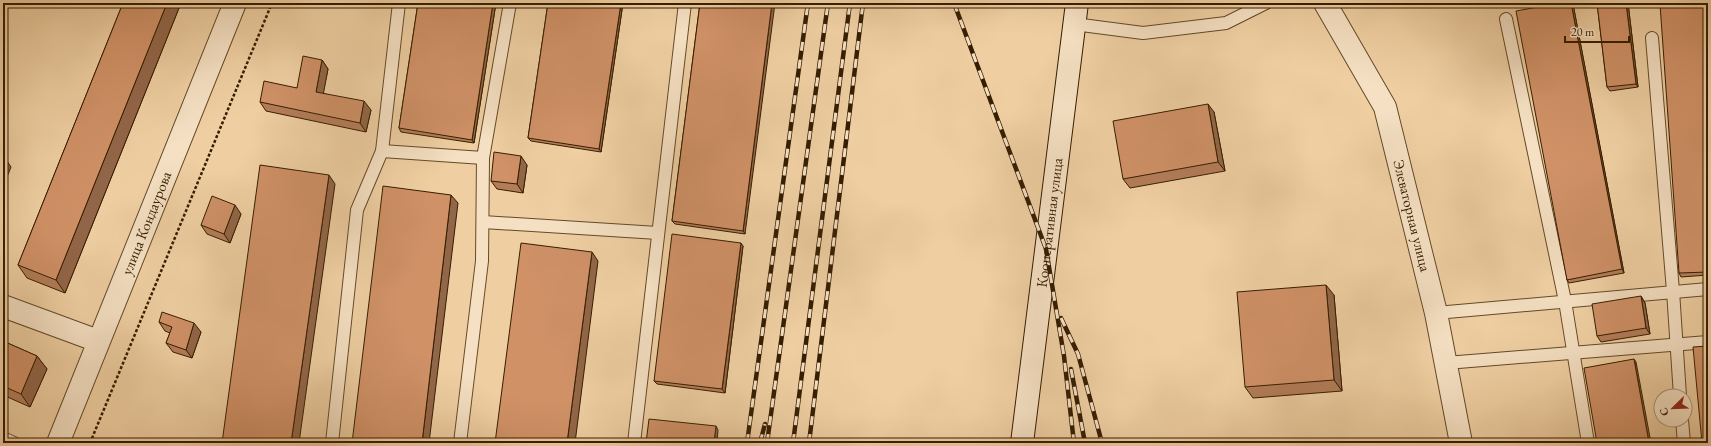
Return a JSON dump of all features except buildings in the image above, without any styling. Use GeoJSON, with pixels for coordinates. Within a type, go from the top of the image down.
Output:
{"type":"FeatureCollection","features":[{"type":"Feature","properties":{"kind":"street","name":"улица Кондаурова"},"geometry":{"type":"LineString","coordinates":[[58,443],[235,3]]}},
{"type":"Feature","properties":{"kind":"street","name":"Элеваторная улица"},"geometry":{"type":"LineString","coordinates":[[1325,3],[1385,107],[1436,313],[1461,443]]}},
{"type":"Feature","properties":{"kind":"street","name":"Кооперативная улица"},"geometry":{"type":"LineString","coordinates":[[1022,443],[1076,14]]}},
{"type":"Feature","properties":{"kind":"street"},"geometry":{"type":"LineString","coordinates":[[3,306],[98,341]]}},
{"type":"Feature","properties":{"kind":"lane"},"geometry":{"type":"LineString","coordinates":[[332,443],[357,210],[382,151],[399,3]]}},
{"type":"Feature","properties":{"kind":"lane"},"geometry":{"type":"LineString","coordinates":[[460,443],[482,261],[483,158],[510,3]]}},
{"type":"Feature","properties":{"kind":"lane"},"geometry":{"type":"LineString","coordinates":[[634,443],[685,3]]}},
{"type":"Feature","properties":{"kind":"lane"},"geometry":{"type":"LineString","coordinates":[[1076,14],[1143,33],[1226,23],[1266,3]]}},
{"type":"Feature","properties":{"kind":"lane"},"geometry":{"type":"LineString","coordinates":[[1506,19],[1565,301],[1572,353],[1588,443]]}},
{"type":"Feature","properties":{"kind":"lane"},"geometry":{"type":"LineString","coordinates":[[1652,38],[1673,291],[1679,388]]}},
{"type":"Feature","properties":{"kind":"lane"},"geometry":{"type":"LineString","coordinates":[[382,151],[483,158]]}},
{"type":"Feature","properties":{"kind":"lane"},"geometry":{"type":"LineString","coordinates":[[483,222],[658,233]]}},
{"type":"Feature","properties":{"kind":"lane"},"geometry":{"type":"LineString","coordinates":[[1436,313],[1708,288]]}},
{"type":"Feature","properties":{"kind":"lane"},"geometry":{"type":"LineString","coordinates":[[1446,363],[1708,342]]}},
{"type":"Feature","properties":{"kind":"lane"},"geometry":{"type":"LineString","coordinates":[[1683,428],[1684,443]]}},
{"type":"Feature","properties":{"kind":"lane"},"geometry":{"type":"LineString","coordinates":[[3,438],[14,443]]}},
{"type":"Feature","properties":{"kind":"path"},"geometry":{"type":"LineString","coordinates":[[90,443],[272,3]]}},
{"type":"Feature","properties":{"kind":"railway"},"geometry":{"type":"LineString","coordinates":[[747,443],[808,3]]}},
{"type":"Feature","properties":{"kind":"railway"},"geometry":{"type":"LineString","coordinates":[[767,443],[828,3]]}},
{"type":"Feature","properties":{"kind":"railway"},"geometry":{"type":"LineString","coordinates":[[793,443],[850,3]]}},
{"type":"Feature","properties":{"kind":"railway"},"geometry":{"type":"LineString","coordinates":[[809,443],[863,3]]}},
{"type":"Feature","properties":{"kind":"railway"},"geometry":{"type":"LineString","coordinates":[[954,3],[1046,249],[1064,356],[1074,443]]}},
{"type":"Feature","properties":{"kind":"railway"},"geometry":{"type":"LineString","coordinates":[[1061,318],[1078,354],[1102,443]]}},
{"type":"Feature","properties":{"kind":"railway"},"geometry":{"type":"LineString","coordinates":[[1071,369],[1085,443]]}},
{"type":"Feature","properties":{"kind":"railway"},"geometry":{"type":"LineString","coordinates":[[760,443],[765,424]]}}]}
